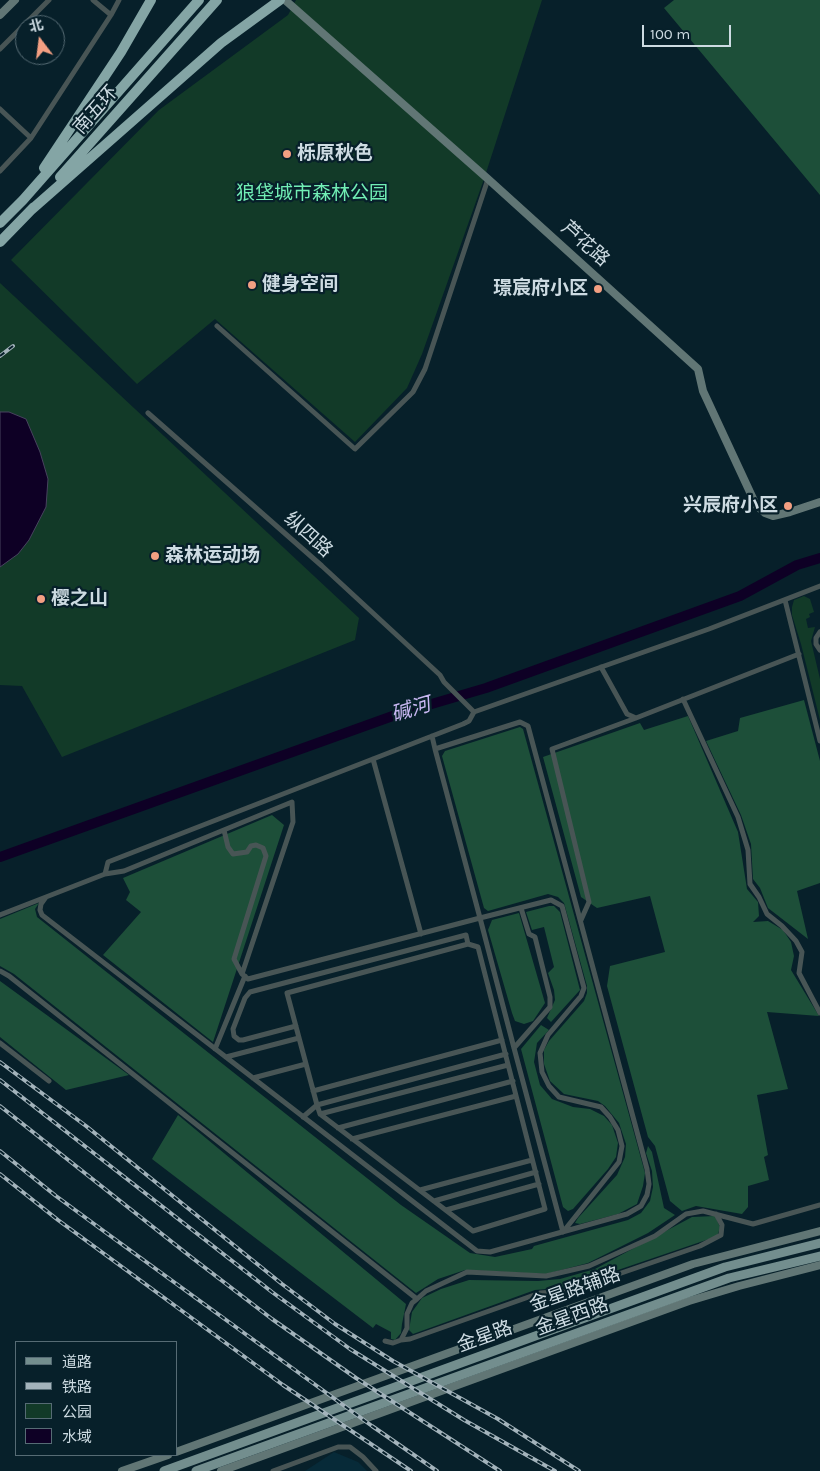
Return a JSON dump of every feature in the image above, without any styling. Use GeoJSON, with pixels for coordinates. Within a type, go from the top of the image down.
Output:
{"type":"FeatureCollection","features":[{"type":"Feature","properties":{"kind":"highway"},"geometry":{"type":"LineString","coordinates":[[23,200],[121,52],[151,0]]}},
{"type":"Feature","properties":{"kind":"highway","name":"南五环"},"geometry":{"type":"LineString","coordinates":[[0,223],[23,200],[199,0]]}},
{"type":"Feature","properties":{"kind":"highway","name":"南五环"},"geometry":{"type":"LineString","coordinates":[[0,242],[30,211],[217,0]]}},
{"type":"Feature","properties":{"kind":"highway"},"geometry":{"type":"LineString","coordinates":[[30,211],[220,43],[280,0]]}},
{"type":"Feature","properties":{"kind":"main road","name":"金星路"},"geometry":{"type":"LineString","coordinates":[[164,1471],[725,1267],[820,1243]]}},
{"type":"Feature","properties":{"kind":"main road","name":"金星西路"},"geometry":{"type":"LineString","coordinates":[[196,1471],[728,1278],[820,1256]]}},
{"type":"Feature","properties":{"kind":"street"},"geometry":{"type":"LineString","coordinates":[[0,16],[15,0]]}},
{"type":"Feature","properties":{"kind":"street"},"geometry":{"type":"LineString","coordinates":[[0,49],[49,0]]}},
{"type":"Feature","properties":{"kind":"street"},"geometry":{"type":"LineString","coordinates":[[93,0],[111,16]]}},
{"type":"Feature","properties":{"kind":"street"},"geometry":{"type":"LineString","coordinates":[[0,171],[31,138],[111,16],[119,0]]}},
{"type":"Feature","properties":{"kind":"street","name":"芦花路"},"geometry":{"type":"LineString","coordinates":[[285,0],[488,179],[698,369],[704,391],[756,505],[765,513],[773,516],[820,502]]}},
{"type":"Feature","properties":{"kind":"street"},"geometry":{"type":"LineString","coordinates":[[0,108],[31,138]]}},
{"type":"Feature","properties":{"kind":"street"},"geometry":{"type":"LineString","coordinates":[[0,119],[5,114]]}},
{"type":"Feature","properties":{"kind":"street"},"geometry":{"type":"LineString","coordinates":[[217,326],[355,448],[414,392],[425,369],[488,179]]}},
{"type":"Feature","properties":{"kind":"street","name":"纵四路"},"geometry":{"type":"LineString","coordinates":[[148,413],[322,566],[440,676],[474,712]]}},
{"type":"Feature","properties":{"kind":"street"},"geometry":{"type":"LineString","coordinates":[[106,874],[108,862],[463,724],[469,721],[474,712],[709,629],[820,586]]}},
{"type":"Feature","properties":{"kind":"street"},"geometry":{"type":"LineString","coordinates":[[785,600],[820,741]]}},
{"type":"Feature","properties":{"kind":"street"},"geometry":{"type":"LineString","coordinates":[[820,632],[816,638],[816,644],[820,650]]}},
{"type":"Feature","properties":{"kind":"street"},"geometry":{"type":"LineString","coordinates":[[580,921],[589,902],[552,750],[799,654]]}},
{"type":"Feature","properties":{"kind":"street"},"geometry":{"type":"LineString","coordinates":[[601,667],[627,714],[636,718]]}},
{"type":"Feature","properties":{"kind":"street"},"geometry":{"type":"LineString","coordinates":[[683,699],[738,818],[748,850],[750,884],[767,914],[796,941],[802,952],[799,973],[820,1013]]}},
{"type":"Feature","properties":{"kind":"street"},"geometry":{"type":"LineString","coordinates":[[46,897],[41,904],[40,910],[42,915],[477,1251],[490,1252],[627,1214],[641,1206],[647,1195],[649,1184],[647,1169],[528,726],[520,722],[435,749]]}},
{"type":"Feature","properties":{"kind":"street"},"geometry":{"type":"LineString","coordinates":[[432,736],[563,1232]]}},
{"type":"Feature","properties":{"kind":"street"},"geometry":{"type":"LineString","coordinates":[[373,759],[421,934]]}},
{"type":"Feature","properties":{"kind":"street"},"geometry":{"type":"LineString","coordinates":[[0,915],[106,874],[124,870],[292,802],[293,822],[243,975],[215,1049]]}},
{"type":"Feature","properties":{"kind":"street"},"geometry":{"type":"LineString","coordinates":[[224,830],[228,848],[233,854],[247,852],[251,846],[256,845],[263,848],[266,856],[234,959],[243,975],[248,978],[551,900],[562,906],[584,988],[581,996],[548,1035],[540,1053],[542,1072],[549,1086],[559,1097],[601,1107],[618,1130],[622,1146],[619,1162],[563,1232]]}},
{"type":"Feature","properties":{"kind":"street"},"geometry":{"type":"LineString","coordinates":[[514,1048],[550,1007],[550,997],[535,937],[529,934],[521,908]]}},
{"type":"Feature","properties":{"kind":"street"},"geometry":{"type":"LineString","coordinates":[[296,1026],[244,1040],[239,1040],[234,1036],[232,1029],[244,998],[250,992],[466,935],[468,944]]}},
{"type":"Feature","properties":{"kind":"street"},"geometry":{"type":"LineString","coordinates":[[468,944],[478,947],[545,1210],[473,1230],[320,1114],[296,1026],[287,993],[468,944]]}},
{"type":"Feature","properties":{"kind":"street"},"geometry":{"type":"LineString","coordinates":[[0,971],[9,976],[417,1299]]}},
{"type":"Feature","properties":{"kind":"street"},"geometry":{"type":"LineString","coordinates":[[226,1057],[299,1038]]}},
{"type":"Feature","properties":{"kind":"street"},"geometry":{"type":"LineString","coordinates":[[313,1091],[502,1040]]}},
{"type":"Feature","properties":{"kind":"street"},"geometry":{"type":"LineString","coordinates":[[0,1043],[49,1081]]}},
{"type":"Feature","properties":{"kind":"street"},"geometry":{"type":"LineString","coordinates":[[303,1117],[317,1105],[506,1054]]}},
{"type":"Feature","properties":{"kind":"street"},"geometry":{"type":"LineString","coordinates":[[253,1078],[306,1064]]}},
{"type":"Feature","properties":{"kind":"street"},"geometry":{"type":"LineString","coordinates":[[320,1114],[508,1065]]}},
{"type":"Feature","properties":{"kind":"street"},"geometry":{"type":"LineString","coordinates":[[338,1128],[512,1081]]}},
{"type":"Feature","properties":{"kind":"street"},"geometry":{"type":"LineString","coordinates":[[352,1139],[516,1096]]}},
{"type":"Feature","properties":{"kind":"street"},"geometry":{"type":"LineString","coordinates":[[420,1190],[532,1160]]}},
{"type":"Feature","properties":{"kind":"street"},"geometry":{"type":"LineString","coordinates":[[434,1201],[536,1172]]}},
{"type":"Feature","properties":{"kind":"street"},"geometry":{"type":"LineString","coordinates":[[446,1210],[539,1184]]}},
{"type":"Feature","properties":{"kind":"street"},"geometry":{"type":"LineString","coordinates":[[401,1340],[407,1328],[407,1314],[412,1303],[426,1291],[468,1272],[546,1276],[589,1266],[655,1236],[686,1214],[703,1211],[753,1224],[820,1205]]}},
{"type":"Feature","properties":{"kind":"street"},"geometry":{"type":"LineString","coordinates":[[385,1341],[393,1343],[410,1338],[540,1293],[569,1290],[700,1246],[721,1235],[722,1225],[716,1214]]}},
{"type":"Feature","properties":{"kind":"street","name":"金星路辅路"},"geometry":{"type":"LineString","coordinates":[[178,1451],[693,1264],[820,1230]]}},
{"type":"Feature","properties":{"kind":"street"},"geometry":{"type":"LineString","coordinates":[[221,1471],[689,1301],[820,1265]]}},
{"type":"Feature","properties":{"kind":"street"},"geometry":{"type":"LineString","coordinates":[[273,1471],[338,1447],[350,1447],[364,1457],[376,1471]]}},
{"type":"Feature","properties":{"kind":"street"},"geometry":{"type":"LineString","coordinates":[[122,1471],[165,1456]]}},
{"type":"Feature","properties":{"kind":"shaded area"},"geometry":{"type":"Polygon","coordinates":[[[334,1452],[358,1462],[367,1471],[305,1471],[334,1452]]]}},
{"type":"Feature","properties":{"kind":"green space","name":"狼垡城市森林公园"},"geometry":{"type":"Polygon","coordinates":[[[296,0],[542,0],[484,179],[422,354],[407,388],[355,442],[215,319],[137,384],[11,260],[159,110],[288,15],[296,0]]]}},
{"type":"Feature","properties":{"kind":"green space"},"geometry":{"type":"Polygon","coordinates":[[[674,0],[820,0],[820,195],[664,8],[674,0]]]}},
{"type":"Feature","properties":{"kind":"green space"},"geometry":{"type":"Polygon","coordinates":[[[0,283],[359,618],[355,640],[62,757],[22,686],[0,685],[0,283]]]}},
{"type":"Feature","properties":{"kind":"green space"},"geometry":{"type":"Polygon","coordinates":[[[804,596],[810,599],[814,612],[809,614],[810,617],[806,619],[808,628],[815,627],[811,641],[820,679],[820,720],[792,615],[794,600],[804,596]]]}},
{"type":"Feature","properties":{"kind":"green space"},"geometry":{"type":"Polygon","coordinates":[[[804,700],[820,761],[820,883],[797,891],[808,939],[768,908],[760,888],[753,879],[751,844],[741,815],[706,741],[738,731],[740,718],[804,700]]]}},
{"type":"Feature","properties":{"kind":"green space"},"geometry":{"type":"Polygon","coordinates":[[[688,716],[738,832],[747,889],[758,902],[759,916],[753,922],[768,921],[783,930],[791,942],[794,956],[791,970],[819,1016],[767,1012],[788,1089],[757,1095],[768,1155],[764,1157],[769,1180],[748,1186],[748,1207],[742,1214],[696,1206],[682,1211],[670,1201],[655,1146],[648,1137],[607,986],[610,966],[665,952],[650,896],[597,908],[581,897],[543,757],[640,723],[644,730],[688,716]]]}},
{"type":"Feature","properties":{"kind":"green space"},"geometry":{"type":"Polygon","coordinates":[[[520,727],[523,729],[645,1173],[637,1204],[618,1214],[580,1224],[575,1223],[578,1218],[617,1175],[625,1157],[626,1144],[619,1123],[605,1106],[598,1101],[564,1094],[550,1081],[544,1064],[544,1050],[549,1041],[584,1001],[587,993],[587,986],[564,903],[558,897],[548,894],[488,911],[484,908],[442,756],[445,751],[520,727]]]}},
{"type":"Feature","properties":{"kind":"green space"},"geometry":{"type":"Polygon","coordinates":[[[272,815],[284,825],[213,1042],[103,955],[141,912],[126,900],[130,892],[123,878],[272,815]]]}},
{"type":"Feature","properties":{"kind":"green space"},"geometry":{"type":"Polygon","coordinates":[[[39,903],[35,909],[37,917],[401,1205],[470,1253],[495,1257],[532,1249],[534,1246],[628,1220],[641,1213],[650,1201],[653,1187],[652,1171],[646,1153],[648,1146],[652,1152],[664,1208],[675,1215],[648,1233],[588,1263],[546,1274],[465,1270],[438,1279],[416,1293],[14,974],[0,966],[0,919],[39,903]]]}},
{"type":"Feature","properties":{"kind":"green space"},"geometry":{"type":"Polygon","coordinates":[[[554,906],[560,912],[580,990],[551,1022],[547,1018],[555,1000],[554,990],[548,973],[554,967],[544,927],[532,930],[526,912],[554,906]]]}},
{"type":"Feature","properties":{"kind":"green space"},"geometry":{"type":"Polygon","coordinates":[[[519,913],[545,1003],[533,1021],[524,1024],[515,1021],[488,930],[492,920],[519,913]]]}},
{"type":"Feature","properties":{"kind":"green space"},"geometry":{"type":"Polygon","coordinates":[[[0,981],[129,1075],[66,1090],[0,1037],[0,981]]]}},
{"type":"Feature","properties":{"kind":"green space"},"geometry":{"type":"Polygon","coordinates":[[[541,1025],[549,1030],[537,1043],[534,1062],[540,1085],[552,1099],[573,1107],[590,1109],[604,1116],[612,1125],[618,1143],[616,1157],[608,1169],[573,1209],[568,1211],[563,1207],[521,1049],[541,1025]]]}},
{"type":"Feature","properties":{"kind":"green space"},"geometry":{"type":"Polygon","coordinates":[[[178,1115],[406,1304],[401,1333],[395,1340],[391,1339],[391,1332],[376,1324],[373,1328],[152,1159],[178,1115]]]}},
{"type":"Feature","properties":{"kind":"green space"},"geometry":{"type":"Polygon","coordinates":[[[715,1216],[720,1227],[715,1237],[568,1287],[535,1290],[413,1334],[409,1330],[412,1312],[422,1298],[441,1289],[469,1280],[538,1281],[560,1279],[595,1269],[692,1217],[715,1216]]]}},
{"type":"Feature","properties":{"kind":"water"},"geometry":{"type":"Polygon","coordinates":[[[0,412],[9,412],[26,419],[40,452],[48,479],[46,507],[29,540],[18,554],[0,567],[0,412]]]}},
{"type":"Feature","properties":{"kind":"waterway","name":"碱河"},"geometry":{"type":"LineString","coordinates":[[0,857],[401,713],[486,688],[740,596],[797,565],[820,558]]}},
{"type":"Feature","properties":{"kind":"railway"},"geometry":{"type":"LineString","coordinates":[[0,356],[13,346]]}},
{"type":"Feature","properties":{"kind":"railway"},"geometry":{"type":"LineString","coordinates":[[0,1062],[86,1126],[282,1284],[335,1324],[393,1361],[498,1419],[579,1471]]}},
{"type":"Feature","properties":{"kind":"railway"},"geometry":{"type":"LineString","coordinates":[[0,1080],[272,1292],[350,1349],[464,1420],[555,1471]]}},
{"type":"Feature","properties":{"kind":"railway"},"geometry":{"type":"LineString","coordinates":[[0,1106],[272,1319],[356,1378],[500,1471]]}},
{"type":"Feature","properties":{"kind":"railway"},"geometry":{"type":"LineString","coordinates":[[0,1151],[105,1232],[437,1471]]}},
{"type":"Feature","properties":{"kind":"railway"},"geometry":{"type":"LineString","coordinates":[[0,1174],[58,1220],[283,1385],[411,1471]]}},
{"type":"Feature","properties":{"kind":"place","name":"栎原秋色"},"geometry":{"type":"Point","coordinates":[287,154]}},
{"type":"Feature","properties":{"kind":"place","name":"健身空间"},"geometry":{"type":"Point","coordinates":[252,285]}},
{"type":"Feature","properties":{"kind":"place","name":"璟宸府小区"},"geometry":{"type":"Point","coordinates":[598,289]}},
{"type":"Feature","properties":{"kind":"place","name":"兴辰府小区"},"geometry":{"type":"Point","coordinates":[788,506]}},
{"type":"Feature","properties":{"kind":"place","name":"森林运动场"},"geometry":{"type":"Point","coordinates":[155,556]}},
{"type":"Feature","properties":{"kind":"place","name":"樱之山"},"geometry":{"type":"Point","coordinates":[41,599]}}]}
